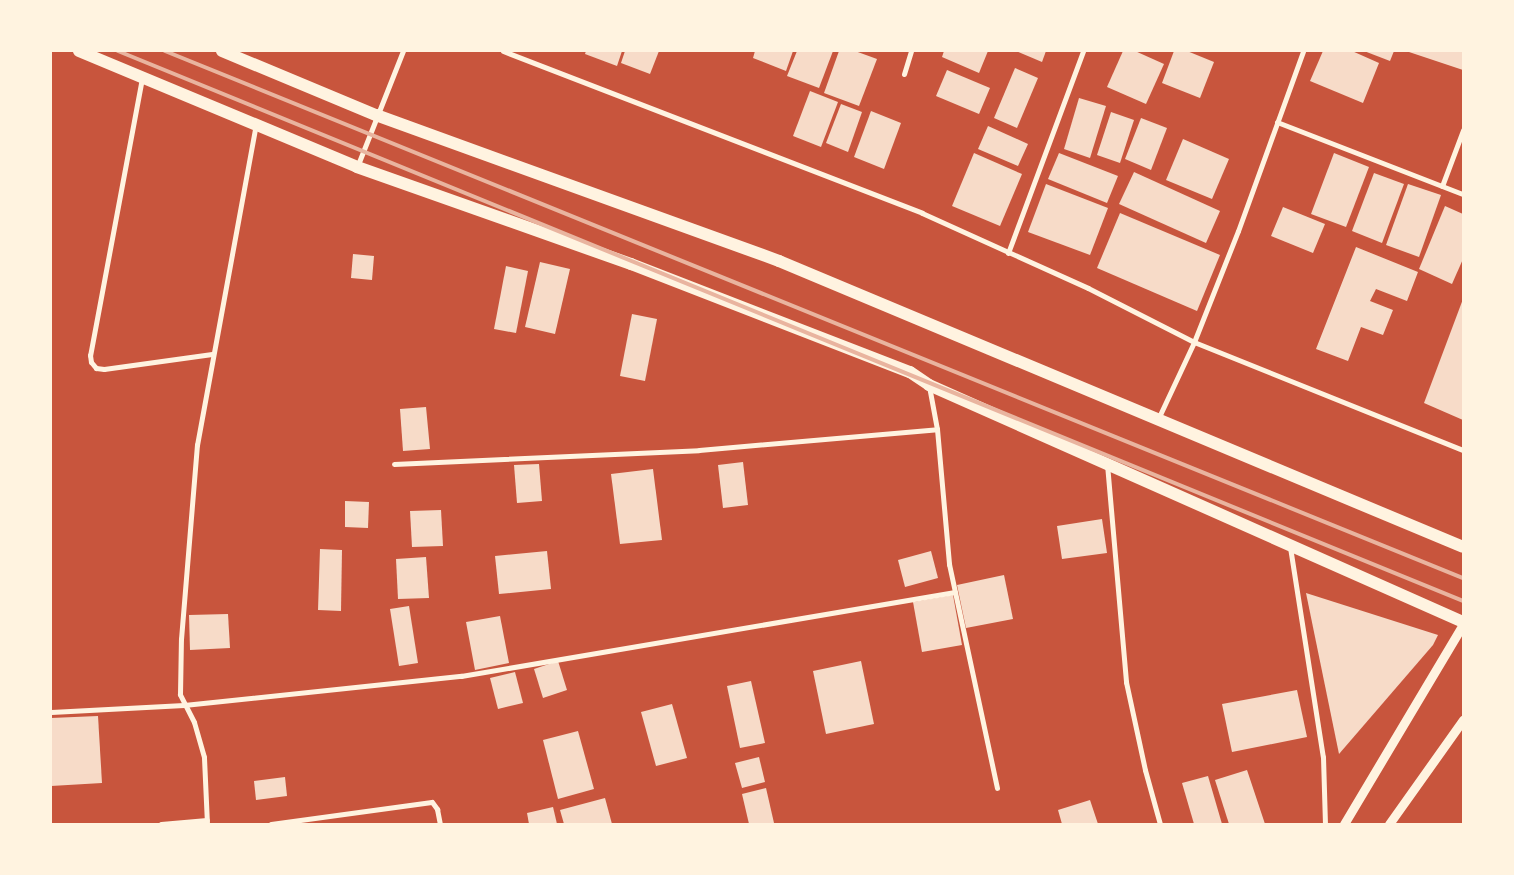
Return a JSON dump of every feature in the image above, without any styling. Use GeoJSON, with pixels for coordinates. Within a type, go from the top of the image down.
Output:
{"type":"FeatureCollection","features":[{"type":"Feature","properties":{"kind":"main road"},"geometry":{"type":"LineString","coordinates":[[79,51],[357,167],[631,264],[910,372],[928,386],[1463,623]]}},
{"type":"Feature","properties":{"kind":"main road"},"geometry":{"type":"LineString","coordinates":[[222,51],[376,116],[779,261],[1463,547]]}},
{"type":"Feature","properties":{"kind":"street"},"geometry":{"type":"LineString","coordinates":[[357,167],[403,51]]}},
{"type":"Feature","properties":{"kind":"street"},"geometry":{"type":"LineString","coordinates":[[503,51],[922,213],[1088,288],[1194,342],[1463,450]]}},
{"type":"Feature","properties":{"kind":"street"},"geometry":{"type":"LineString","coordinates":[[904,74],[911,51]]}},
{"type":"Feature","properties":{"kind":"street"},"geometry":{"type":"LineString","coordinates":[[1008,252],[1083,51]]}},
{"type":"Feature","properties":{"kind":"street"},"geometry":{"type":"LineString","coordinates":[[1158,419],[1194,342],[1303,51]]}},
{"type":"Feature","properties":{"kind":"street"},"geometry":{"type":"LineString","coordinates":[[142,78],[90,355],[91,362],[96,368],[104,369],[212,354]]}},
{"type":"Feature","properties":{"kind":"street"},"geometry":{"type":"LineString","coordinates":[[1277,122],[1463,194]]}},
{"type":"Feature","properties":{"kind":"street"},"geometry":{"type":"LineString","coordinates":[[161,824],[207,822],[204,757],[194,722],[184,705],[179,680],[182,630],[196,444],[256,125]]}},
{"type":"Feature","properties":{"kind":"street"},"geometry":{"type":"LineString","coordinates":[[1442,186],[1463,130]]}},
{"type":"Feature","properties":{"kind":"street"},"geometry":{"type":"LineString","coordinates":[[928,386],[936,429],[949,564],[997,788]]}},
{"type":"Feature","properties":{"kind":"street"},"geometry":{"type":"LineString","coordinates":[[394,464],[699,450],[936,429]]}},
{"type":"Feature","properties":{"kind":"street"},"geometry":{"type":"LineString","coordinates":[[1107,464],[1126,682],[1144,770],[1160,824]]}},
{"type":"Feature","properties":{"kind":"street"},"geometry":{"type":"LineString","coordinates":[[1290,546],[1323,757],[1325,824]]}},
{"type":"Feature","properties":{"kind":"street"},"geometry":{"type":"LineString","coordinates":[[51,712],[184,705],[462,676],[955,592]]}},
{"type":"Feature","properties":{"kind":"street"},"geometry":{"type":"LineString","coordinates":[[1344,824],[1463,623]]}},
{"type":"Feature","properties":{"kind":"street"},"geometry":{"type":"LineString","coordinates":[[1389,824],[1463,720]]}},
{"type":"Feature","properties":{"kind":"street"},"geometry":{"type":"LineString","coordinates":[[271,824],[432,802],[438,809],[440,824]]}},
{"type":"Feature","properties":{"kind":"building"},"geometry":{"type":"Polygon","coordinates":[[[586,51],[622,51],[617,66],[585,54],[586,51]]]}},
{"type":"Feature","properties":{"kind":"building"},"geometry":{"type":"Polygon","coordinates":[[[625,51],[659,51],[650,74],[621,63],[625,51]]]}},
{"type":"Feature","properties":{"kind":"building"},"geometry":{"type":"Polygon","coordinates":[[[755,51],[793,51],[786,71],[753,58],[755,51]]]}},
{"type":"Feature","properties":{"kind":"building"},"geometry":{"type":"Polygon","coordinates":[[[797,51],[833,51],[819,88],[787,76],[797,51]]]}},
{"type":"Feature","properties":{"kind":"building"},"geometry":{"type":"Polygon","coordinates":[[[839,51],[855,51],[877,59],[859,106],[824,93],[839,51]]]}},
{"type":"Feature","properties":{"kind":"building"},"geometry":{"type":"Polygon","coordinates":[[[944,51],[988,51],[979,73],[942,57],[944,51]]]}},
{"type":"Feature","properties":{"kind":"building"},"geometry":{"type":"Polygon","coordinates":[[[1016,51],[1046,51],[1042,62],[1016,51]]]}},
{"type":"Feature","properties":{"kind":"building"},"geometry":{"type":"Polygon","coordinates":[[[1123,51],[1135,51],[1164,64],[1146,104],[1107,87],[1123,51]]]}},
{"type":"Feature","properties":{"kind":"building"},"geometry":{"type":"Polygon","coordinates":[[[1174,51],[1187,51],[1214,62],[1200,98],[1162,83],[1174,51]]]}},
{"type":"Feature","properties":{"kind":"building"},"geometry":{"type":"Polygon","coordinates":[[[1323,51],[1352,51],[1379,63],[1363,103],[1310,81],[1323,51]]]}},
{"type":"Feature","properties":{"kind":"building"},"geometry":{"type":"Polygon","coordinates":[[[1364,51],[1394,51],[1390,61],[1364,51]]]}},
{"type":"Feature","properties":{"kind":"building"},"geometry":{"type":"Polygon","coordinates":[[[1463,51],[1463,70],[1409,52],[1463,51]]]}},
{"type":"Feature","properties":{"kind":"building"},"geometry":{"type":"Polygon","coordinates":[[[1015,68],[1038,78],[1017,128],[994,118],[1015,68]]]}},
{"type":"Feature","properties":{"kind":"building"},"geometry":{"type":"Polygon","coordinates":[[[947,70],[990,88],[979,114],[936,96],[947,70]]]}},
{"type":"Feature","properties":{"kind":"building"},"geometry":{"type":"Polygon","coordinates":[[[810,91],[838,102],[821,147],[793,136],[810,91]]]}},
{"type":"Feature","properties":{"kind":"building"},"geometry":{"type":"Polygon","coordinates":[[[1079,98],[1106,106],[1090,158],[1064,149],[1079,98]]]}},
{"type":"Feature","properties":{"kind":"building"},"geometry":{"type":"Polygon","coordinates":[[[841,104],[862,112],[848,152],[826,143],[841,104]]]}},
{"type":"Feature","properties":{"kind":"building"},"geometry":{"type":"Polygon","coordinates":[[[871,111],[901,123],[884,169],[854,157],[871,111]]]}},
{"type":"Feature","properties":{"kind":"building"},"geometry":{"type":"Polygon","coordinates":[[[1111,112],[1134,120],[1120,163],[1097,155],[1111,112]]]}},
{"type":"Feature","properties":{"kind":"building"},"geometry":{"type":"Polygon","coordinates":[[[1141,118],[1167,128],[1151,170],[1125,159],[1141,118]]]}},
{"type":"Feature","properties":{"kind":"building"},"geometry":{"type":"Polygon","coordinates":[[[988,126],[1028,144],[1018,166],[978,149],[988,126]]]}},
{"type":"Feature","properties":{"kind":"building"},"geometry":{"type":"Polygon","coordinates":[[[1183,139],[1229,159],[1212,199],[1166,180],[1183,139]]]}},
{"type":"Feature","properties":{"kind":"building"},"geometry":{"type":"Polygon","coordinates":[[[974,153],[1022,174],[1000,226],[952,206],[974,153]]]}},
{"type":"Feature","properties":{"kind":"building"},"geometry":{"type":"Polygon","coordinates":[[[1059,153],[1118,176],[1107,203],[1048,179],[1059,153]]]}},
{"type":"Feature","properties":{"kind":"building"},"geometry":{"type":"Polygon","coordinates":[[[1334,153],[1369,167],[1346,227],[1311,214],[1334,153]]]}},
{"type":"Feature","properties":{"kind":"building"},"geometry":{"type":"Polygon","coordinates":[[[1134,172],[1220,211],[1206,243],[1119,204],[1134,172]]]}},
{"type":"Feature","properties":{"kind":"building"},"geometry":{"type":"Polygon","coordinates":[[[1374,173],[1404,184],[1382,243],[1352,231],[1374,173]]]}},
{"type":"Feature","properties":{"kind":"building"},"geometry":{"type":"Polygon","coordinates":[[[1046,184],[1108,208],[1090,255],[1028,232],[1046,184]]]}},
{"type":"Feature","properties":{"kind":"building"},"geometry":{"type":"Polygon","coordinates":[[[1408,184],[1441,195],[1419,257],[1386,245],[1408,184]]]}},
{"type":"Feature","properties":{"kind":"building"},"geometry":{"type":"Polygon","coordinates":[[[1445,206],[1463,214],[1463,259],[1452,284],[1419,269],[1445,206]]]}},
{"type":"Feature","properties":{"kind":"building"},"geometry":{"type":"Polygon","coordinates":[[[1283,207],[1325,224],[1313,253],[1271,236],[1283,207]]]}},
{"type":"Feature","properties":{"kind":"building"},"geometry":{"type":"Polygon","coordinates":[[[1120,213],[1220,255],[1197,311],[1097,268],[1120,213]]]}},
{"type":"Feature","properties":{"kind":"building"},"geometry":{"type":"Polygon","coordinates":[[[1356,247],[1418,272],[1407,301],[1376,289],[1370,301],[1393,310],[1383,335],[1361,327],[1348,361],[1316,349],[1356,247]]]}},
{"type":"Feature","properties":{"kind":"building"},"geometry":{"type":"Polygon","coordinates":[[[353,254],[374,256],[372,280],[351,278],[353,254]]]}},
{"type":"Feature","properties":{"kind":"building"},"geometry":{"type":"Polygon","coordinates":[[[540,262],[570,269],[555,334],[525,327],[540,262]]]}},
{"type":"Feature","properties":{"kind":"building"},"geometry":{"type":"Polygon","coordinates":[[[506,266],[528,271],[516,333],[494,329],[506,266]]]}},
{"type":"Feature","properties":{"kind":"building"},"geometry":{"type":"Polygon","coordinates":[[[1463,299],[1463,420],[1424,403],[1463,299]]]}},
{"type":"Feature","properties":{"kind":"building"},"geometry":{"type":"Polygon","coordinates":[[[632,314],[657,319],[645,381],[620,376],[632,314]]]}},
{"type":"Feature","properties":{"kind":"building"},"geometry":{"type":"Polygon","coordinates":[[[426,407],[430,449],[403,451],[400,409],[426,407]]]}},
{"type":"Feature","properties":{"kind":"building"},"geometry":{"type":"Polygon","coordinates":[[[743,462],[748,505],[723,508],[718,465],[743,462]]]}},
{"type":"Feature","properties":{"kind":"building"},"geometry":{"type":"Polygon","coordinates":[[[539,464],[542,501],[517,503],[514,465],[539,464]]]}},
{"type":"Feature","properties":{"kind":"building"},"geometry":{"type":"Polygon","coordinates":[[[653,469],[662,540],[620,544],[611,474],[653,469]]]}},
{"type":"Feature","properties":{"kind":"building"},"geometry":{"type":"Polygon","coordinates":[[[345,501],[369,502],[368,528],[345,527],[345,501]]]}},
{"type":"Feature","properties":{"kind":"building"},"geometry":{"type":"Polygon","coordinates":[[[441,510],[443,546],[412,547],[410,511],[441,510]]]}},
{"type":"Feature","properties":{"kind":"building"},"geometry":{"type":"Polygon","coordinates":[[[1102,519],[1107,553],[1062,559],[1057,526],[1102,519]]]}},
{"type":"Feature","properties":{"kind":"building"},"geometry":{"type":"Polygon","coordinates":[[[320,549],[342,550],[341,611],[318,610],[320,549]]]}},
{"type":"Feature","properties":{"kind":"building"},"geometry":{"type":"Polygon","coordinates":[[[547,551],[551,589],[499,594],[495,556],[547,551]]]}},
{"type":"Feature","properties":{"kind":"building"},"geometry":{"type":"Polygon","coordinates":[[[931,551],[938,578],[905,587],[898,560],[931,551]]]}},
{"type":"Feature","properties":{"kind":"building"},"geometry":{"type":"Polygon","coordinates":[[[426,557],[429,598],[398,599],[396,559],[426,557]]]}},
{"type":"Feature","properties":{"kind":"building"},"geometry":{"type":"Polygon","coordinates":[[[1004,575],[1013,619],[966,628],[957,585],[1004,575]]]}},
{"type":"Feature","properties":{"kind":"building"},"geometry":{"type":"Polygon","coordinates":[[[1306,593],[1438,635],[1433,645],[1339,754],[1306,593]]]}},
{"type":"Feature","properties":{"kind":"building"},"geometry":{"type":"Polygon","coordinates":[[[953,595],[962,645],[922,652],[913,602],[953,595]]]}},
{"type":"Feature","properties":{"kind":"building"},"geometry":{"type":"Polygon","coordinates":[[[409,606],[418,663],[399,666],[390,609],[409,606]]]}},
{"type":"Feature","properties":{"kind":"building"},"geometry":{"type":"Polygon","coordinates":[[[228,614],[230,648],[190,650],[189,615],[228,614]]]}},
{"type":"Feature","properties":{"kind":"building"},"geometry":{"type":"Polygon","coordinates":[[[500,616],[509,663],[475,670],[466,622],[500,616]]]}},
{"type":"Feature","properties":{"kind":"building"},"geometry":{"type":"Polygon","coordinates":[[[558,661],[567,690],[543,698],[534,669],[558,661]]]}},
{"type":"Feature","properties":{"kind":"building"},"geometry":{"type":"Polygon","coordinates":[[[861,661],[874,724],[826,734],[813,671],[861,661]]]}},
{"type":"Feature","properties":{"kind":"building"},"geometry":{"type":"Polygon","coordinates":[[[515,672],[523,703],[498,709],[490,678],[515,672]]]}},
{"type":"Feature","properties":{"kind":"building"},"geometry":{"type":"Polygon","coordinates":[[[751,681],[765,743],[740,748],[727,686],[751,681]]]}},
{"type":"Feature","properties":{"kind":"building"},"geometry":{"type":"Polygon","coordinates":[[[1297,690],[1307,737],[1232,752],[1222,704],[1297,690]]]}},
{"type":"Feature","properties":{"kind":"building"},"geometry":{"type":"Polygon","coordinates":[[[672,704],[687,758],[656,766],[641,712],[672,704]]]}},
{"type":"Feature","properties":{"kind":"building"},"geometry":{"type":"Polygon","coordinates":[[[98,716],[102,783],[51,786],[51,718],[98,716]]]}},
{"type":"Feature","properties":{"kind":"building"},"geometry":{"type":"Polygon","coordinates":[[[578,731],[594,789],[558,799],[543,740],[578,731]]]}},
{"type":"Feature","properties":{"kind":"building"},"geometry":{"type":"Polygon","coordinates":[[[759,757],[765,782],[742,788],[735,763],[759,757]]]}},
{"type":"Feature","properties":{"kind":"building"},"geometry":{"type":"Polygon","coordinates":[[[1247,770],[1265,824],[1229,824],[1215,780],[1247,770]]]}},
{"type":"Feature","properties":{"kind":"building"},"geometry":{"type":"Polygon","coordinates":[[[1208,776],[1222,824],[1194,824],[1182,783],[1208,776]]]}},
{"type":"Feature","properties":{"kind":"building"},"geometry":{"type":"Polygon","coordinates":[[[285,777],[287,796],[256,800],[254,781],[285,777]]]}},
{"type":"Feature","properties":{"kind":"building"},"geometry":{"type":"Polygon","coordinates":[[[766,788],[774,823],[749,824],[742,794],[766,788]]]}},
{"type":"Feature","properties":{"kind":"building"},"geometry":{"type":"Polygon","coordinates":[[[605,798],[612,824],[564,824],[560,810],[605,798]]]}},
{"type":"Feature","properties":{"kind":"building"},"geometry":{"type":"Polygon","coordinates":[[[1090,800],[1098,824],[1062,824],[1058,810],[1090,800]]]}},
{"type":"Feature","properties":{"kind":"building"},"geometry":{"type":"Polygon","coordinates":[[[553,807],[557,824],[529,824],[527,813],[553,807]]]}},
{"type":"Feature","properties":{"kind":"railway"},"geometry":{"type":"LineString","coordinates":[[118,51],[1463,601]]}},
{"type":"Feature","properties":{"kind":"railway"},"geometry":{"type":"LineString","coordinates":[[165,51],[1463,578]]}}]}
